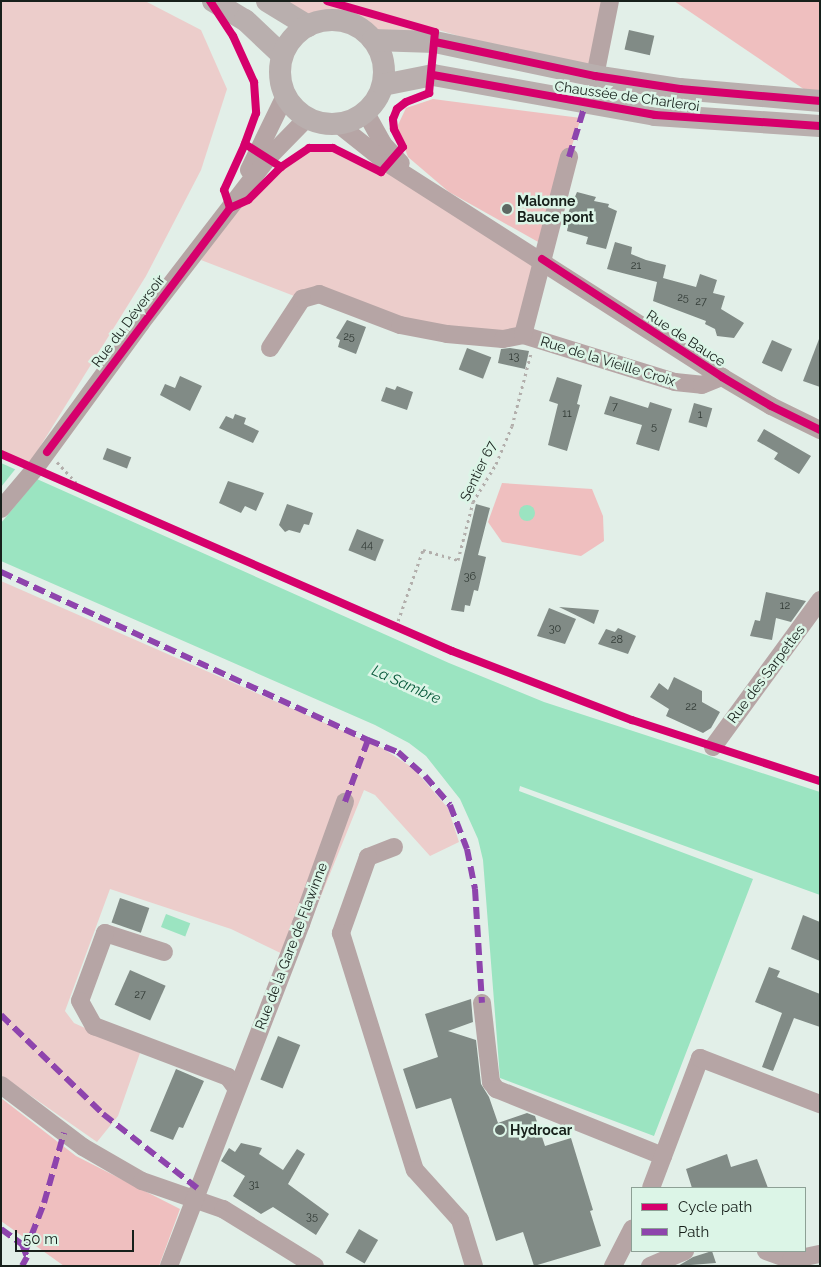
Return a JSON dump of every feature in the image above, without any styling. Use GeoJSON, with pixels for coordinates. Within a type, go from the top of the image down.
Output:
{"type":"FeatureCollection","features":[{"type":"Feature","properties":{"kind":"main road"},"geometry":{"type":"LineString","coordinates":[[213,1],[245,20],[282,55]]}},
{"type":"Feature","properties":{"kind":"main road"},"geometry":{"type":"LineString","coordinates":[[267,1],[308,26]]}},
{"type":"Feature","properties":{"kind":"main road"},"geometry":{"type":"LineString","coordinates":[[323,20],[344,21],[358,27],[373,40],[383,62],[383,85],[376,100],[366,112],[338,124],[306,118],[285,96],[280,76],[282,55],[292,38],[308,26],[323,20]]}},
{"type":"Feature","properties":{"kind":"main road","name":"Chaussée de Charleroi"},"geometry":{"type":"LineString","coordinates":[[373,40],[435,42],[595,76],[680,89],[820,100]]}},
{"type":"Feature","properties":{"kind":"main road","name":"Chaussée de Charleroi"},"geometry":{"type":"LineString","coordinates":[[383,85],[432,75],[585,105],[654,115],[820,126]]}},
{"type":"Feature","properties":{"kind":"main road","name":"Chaussée de Charleroi"},"geometry":{"type":"LineString","coordinates":[[585,105],[595,76]]}},
{"type":"Feature","properties":{"kind":"street"},"geometry":{"type":"LineString","coordinates":[[595,76],[610,1]]}},
{"type":"Feature","properties":{"kind":"street","name":"Rue du Déversoir"},"geometry":{"type":"LineString","coordinates":[[230,208],[285,96]]}},
{"type":"Feature","properties":{"kind":"street","name":"Rue de Bauce"},"geometry":{"type":"LineString","coordinates":[[366,112],[383,144],[419,181]]}},
{"type":"Feature","properties":{"kind":"street","name":"Rue du Déversoir"},"geometry":{"type":"LineString","coordinates":[[1,509],[47,452],[268,158],[306,118]]}},
{"type":"Feature","properties":{"kind":"street","name":"Rue de Bauce"},"geometry":{"type":"LineString","coordinates":[[338,124],[388,163],[542,259],[722,376],[771,406],[820,430]]}},
{"type":"Feature","properties":{"kind":"street","name":"Rue de la Vieille Croix"},"geometry":{"type":"LineString","coordinates":[[528,336],[542,259],[569,157]]}},
{"type":"Feature","properties":{"kind":"street","name":"Rue de la Vieille Croix"},"geometry":{"type":"LineString","coordinates":[[270,348],[302,299],[319,294],[400,325],[438,332],[502,339],[528,336],[675,382],[702,385],[722,376]]}},
{"type":"Feature","properties":{"kind":"street","name":"Rue des Sarpettes"},"geometry":{"type":"LineString","coordinates":[[713,748],[820,600]]}},
{"type":"Feature","properties":{"kind":"street","name":"Rue de la Gare de Flawinne"},"geometry":{"type":"LineString","coordinates":[[169,1266],[193,1198],[301,924],[345,802]]}},
{"type":"Feature","properties":{"kind":"street"},"geometry":{"type":"LineString","coordinates":[[394,847],[368,857],[341,933],[415,1170],[460,1220],[474,1266]]}},
{"type":"Feature","properties":{"kind":"street"},"geometry":{"type":"LineString","coordinates":[[164,952],[105,933],[80,1000],[94,1026],[228,1077],[236,1088]]}},
{"type":"Feature","properties":{"kind":"street"},"geometry":{"type":"LineString","coordinates":[[482,1004],[491,1082],[496,1089],[663,1156]]}},
{"type":"Feature","properties":{"kind":"street"},"geometry":{"type":"LineString","coordinates":[[651,1187],[700,1058],[820,1104]]}},
{"type":"Feature","properties":{"kind":"street"},"geometry":{"type":"LineString","coordinates":[[1,1085],[83,1147],[142,1181],[222,1209],[314,1266]]}},
{"type":"Feature","properties":{"kind":"street"},"geometry":{"type":"LineString","coordinates":[[613,1266],[631,1231]]}},
{"type":"Feature","properties":{"kind":"street"},"geometry":{"type":"LineString","coordinates":[[650,1266],[683,1252]]}},
{"type":"Feature","properties":{"kind":"street"},"geometry":{"type":"LineString","coordinates":[[769,1252],[791,1260],[820,1254]]}},
{"type":"Feature","properties":{"kind":"path"},"geometry":{"type":"LineString","coordinates":[[47,452],[84,491]]}},
{"type":"Feature","properties":{"kind":"path"},"geometry":{"type":"LineString","coordinates":[[60,480],[84,491]]}},
{"type":"Feature","properties":{"kind":"shaded area"},"geometry":{"type":"Polygon","coordinates":[[[1,1],[145,1],[201,30],[227,89],[201,170],[146,276],[28,466],[1,454],[1,1]]]}},
{"type":"Feature","properties":{"kind":"shaded area"},"geometry":{"type":"Polygon","coordinates":[[[262,1],[602,1],[595,76],[435,29],[373,40],[358,27],[344,21],[323,20],[308,26],[262,1]]]}},
{"type":"Feature","properties":{"kind":"shaded area"},"geometry":{"type":"Polygon","coordinates":[[[674,1],[820,1],[820,92],[808,92],[674,1]]]}},
{"type":"Feature","properties":{"kind":"shaded area"},"geometry":{"type":"Polygon","coordinates":[[[433,99],[581,118],[540,243],[449,192],[408,157],[397,127],[406,108],[433,99]]]}},
{"type":"Feature","properties":{"kind":"shaded area"},"geometry":{"type":"Polygon","coordinates":[[[322,146],[343,151],[381,172],[387,163],[542,259],[523,335],[503,339],[302,299],[201,260],[235,206],[248,200],[299,153],[322,146]]]}},
{"type":"Feature","properties":{"kind":"shaded area"},"geometry":{"type":"Polygon","coordinates":[[[502,483],[592,489],[603,516],[604,541],[581,556],[502,542],[488,522],[502,483]]]}},
{"type":"Feature","properties":{"kind":"shaded area"},"geometry":{"type":"Polygon","coordinates":[[[1,581],[382,748],[413,768],[448,808],[459,842],[430,856],[375,795],[364,790],[295,960],[231,929],[110,889],[65,1011],[74,1023],[140,1053],[118,1116],[97,1142],[1,1075],[1,581]]]}},
{"type":"Feature","properties":{"kind":"shaded area"},"geometry":{"type":"Polygon","coordinates":[[[1,1098],[76,1156],[180,1209],[159,1266],[64,1266],[1,1221],[1,1098]]]}},
{"type":"Feature","properties":{"kind":"water","name":"La Sambre"},"geometry":{"type":"Polygon","coordinates":[[[1,463],[449,663],[544,702],[820,792],[820,895],[520,786],[519,791],[753,879],[654,1136],[500,1078],[483,860],[478,839],[460,799],[426,756],[409,743],[375,725],[1,561],[1,463]]]}},
{"type":"Feature","properties":{"kind":"water"},"geometry":{"type":"Polygon","coordinates":[[[524,505],[530,505],[535,510],[533,519],[524,521],[519,516],[519,510],[524,505]]]}},
{"type":"Feature","properties":{"kind":"water"},"geometry":{"type":"Polygon","coordinates":[[[166,914],[190,923],[185,936],[161,927],[166,914]]]}},
{"type":"Feature","properties":{"kind":"pier"},"geometry":{"type":"Polygon","coordinates":[[[17,467],[39,477],[1,523],[1,487],[17,467]]]}},
{"type":"Feature","properties":{"kind":"building"},"geometry":{"type":"Polygon","coordinates":[[[629,30],[654,36],[650,55],[625,49],[629,30]]]}},
{"type":"Feature","properties":{"kind":"building"},"geometry":{"type":"Polygon","coordinates":[[[577,192],[596,197],[594,201],[609,204],[608,207],[617,211],[606,249],[586,244],[588,237],[567,231],[569,220],[566,218],[577,192]]]}},
{"type":"Feature","properties":{"kind":"building"},"geometry":{"type":"Polygon","coordinates":[[[615,242],[632,247],[631,254],[666,265],[663,278],[696,287],[700,274],[717,280],[713,293],[725,296],[721,309],[744,323],[734,338],[717,336],[715,329],[705,324],[706,321],[653,301],[657,282],[607,269],[615,242]]]}},
{"type":"Feature","properties":{"kind":"building"},"geometry":{"type":"Polygon","coordinates":[[[347,320],[366,327],[356,354],[338,347],[340,340],[336,338],[347,320]]]}},
{"type":"Feature","properties":{"kind":"building"},"geometry":{"type":"Polygon","coordinates":[[[820,339],[820,387],[803,381],[820,339]]]}},
{"type":"Feature","properties":{"kind":"building"},"geometry":{"type":"Polygon","coordinates":[[[772,340],[792,349],[782,372],[762,363],[772,340]]]}},
{"type":"Feature","properties":{"kind":"building"},"geometry":{"type":"Polygon","coordinates":[[[467,348],[491,357],[483,379],[459,369],[467,348]]]}},
{"type":"Feature","properties":{"kind":"building"},"geometry":{"type":"Polygon","coordinates":[[[510,348],[529,351],[525,369],[498,363],[501,349],[510,348]]]}},
{"type":"Feature","properties":{"kind":"building"},"geometry":{"type":"Polygon","coordinates":[[[180,376],[202,386],[190,411],[160,395],[165,384],[175,388],[180,376]]]}},
{"type":"Feature","properties":{"kind":"building"},"geometry":{"type":"Polygon","coordinates":[[[557,377],[582,385],[577,404],[580,405],[567,451],[548,445],[558,404],[549,401],[557,377]]]}},
{"type":"Feature","properties":{"kind":"building"},"geometry":{"type":"Polygon","coordinates":[[[397,386],[413,392],[407,410],[381,401],[386,387],[395,390],[397,386]]]}},
{"type":"Feature","properties":{"kind":"building"},"geometry":{"type":"Polygon","coordinates":[[[610,396],[648,408],[650,402],[672,409],[659,451],[636,444],[642,425],[604,414],[610,396]]]}},
{"type":"Feature","properties":{"kind":"building"},"geometry":{"type":"Polygon","coordinates":[[[694,403],[712,408],[707,427],[688,422],[694,403]]]}},
{"type":"Feature","properties":{"kind":"building"},"geometry":{"type":"Polygon","coordinates":[[[235,414],[246,418],[244,424],[259,431],[253,443],[219,428],[226,416],[233,419],[235,414]]]}},
{"type":"Feature","properties":{"kind":"building"},"geometry":{"type":"Polygon","coordinates":[[[764,429],[811,456],[799,474],[774,459],[778,453],[757,441],[764,429]]]}},
{"type":"Feature","properties":{"kind":"building"},"geometry":{"type":"Polygon","coordinates":[[[107,448],[131,457],[127,469],[103,459],[107,448]]]}},
{"type":"Feature","properties":{"kind":"building"},"geometry":{"type":"Polygon","coordinates":[[[228,481],[264,493],[256,511],[245,506],[241,513],[219,503],[228,481]]]}},
{"type":"Feature","properties":{"kind":"building"},"geometry":{"type":"Polygon","coordinates":[[[287,504],[313,513],[309,525],[304,524],[300,533],[289,530],[285,532],[279,525],[287,504]]]}},
{"type":"Feature","properties":{"kind":"building"},"geometry":{"type":"Polygon","coordinates":[[[476,504],[490,508],[478,555],[486,557],[478,591],[474,590],[470,606],[465,605],[464,612],[451,610],[476,504]]]}},
{"type":"Feature","properties":{"kind":"building"},"geometry":{"type":"Polygon","coordinates":[[[357,529],[384,540],[375,561],[348,550],[357,529]]]}},
{"type":"Feature","properties":{"kind":"building"},"geometry":{"type":"Polygon","coordinates":[[[766,592],[806,601],[791,622],[776,618],[772,640],[750,636],[755,620],[760,621],[766,592]]]}},
{"type":"Feature","properties":{"kind":"building"},"geometry":{"type":"Polygon","coordinates":[[[559,607],[599,610],[594,624],[559,607]]]}},
{"type":"Feature","properties":{"kind":"building"},"geometry":{"type":"Polygon","coordinates":[[[549,608],[576,619],[565,644],[537,636],[549,608]]]}},
{"type":"Feature","properties":{"kind":"building"},"geometry":{"type":"Polygon","coordinates":[[[618,628],[636,636],[628,654],[598,644],[606,629],[615,632],[618,628]]]}},
{"type":"Feature","properties":{"kind":"building"},"geometry":{"type":"Polygon","coordinates":[[[674,677],[702,691],[702,702],[720,712],[711,728],[703,733],[666,716],[669,709],[650,697],[659,683],[668,690],[674,677]]]}},
{"type":"Feature","properties":{"kind":"building"},"geometry":{"type":"Polygon","coordinates":[[[120,898],[149,908],[141,933],[112,923],[120,898]]]}},
{"type":"Feature","properties":{"kind":"building"},"geometry":{"type":"Polygon","coordinates":[[[803,915],[820,922],[820,961],[791,949],[803,915]]]}},
{"type":"Feature","properties":{"kind":"building"},"geometry":{"type":"Polygon","coordinates":[[[769,967],[780,971],[777,977],[820,994],[820,1027],[794,1018],[773,1071],[762,1067],[782,1013],[755,1002],[769,967]]]}},
{"type":"Feature","properties":{"kind":"building"},"geometry":{"type":"Polygon","coordinates":[[[130,970],[166,986],[150,1021],[115,1005],[130,970]]]}},
{"type":"Feature","properties":{"kind":"building","name":"Hydrocar"},"geometry":{"type":"Polygon","coordinates":[[[471,999],[473,1022],[448,1031],[476,1040],[481,1084],[489,1097],[498,1123],[527,1113],[535,1116],[545,1146],[571,1138],[593,1210],[590,1211],[601,1246],[534,1266],[523,1232],[496,1241],[451,1098],[416,1109],[403,1069],[438,1057],[425,1014],[471,999]]]}},
{"type":"Feature","properties":{"kind":"building"},"geometry":{"type":"Polygon","coordinates":[[[278,1036],[300,1045],[283,1089],[260,1080],[278,1036]]]}},
{"type":"Feature","properties":{"kind":"building"},"geometry":{"type":"Polygon","coordinates":[[[176,1069],[204,1081],[183,1128],[179,1127],[173,1140],[150,1131],[176,1069]]]}},
{"type":"Feature","properties":{"kind":"building"},"geometry":{"type":"Polygon","coordinates":[[[241,1143],[262,1148],[259,1154],[283,1170],[297,1149],[305,1154],[288,1184],[329,1214],[316,1235],[273,1207],[261,1214],[233,1196],[245,1176],[221,1161],[229,1148],[235,1152],[241,1143]]]}},
{"type":"Feature","properties":{"kind":"building"},"geometry":{"type":"Polygon","coordinates":[[[727,1154],[731,1167],[757,1159],[768,1187],[692,1187],[686,1169],[727,1154]]]}},
{"type":"Feature","properties":{"kind":"building"},"geometry":{"type":"Polygon","coordinates":[[[359,1229],[378,1240],[365,1263],[346,1252],[359,1229]]]}},
{"type":"Feature","properties":{"kind":"building"},"geometry":{"type":"Polygon","coordinates":[[[712,1252],[716,1263],[678,1266],[693,1257],[712,1252]]]}},
{"type":"Feature","properties":{"kind":"marked path"},"geometry":{"type":"LineString","coordinates":[[569,157],[585,105]]}},
{"type":"Feature","properties":{"kind":"marked path"},"geometry":{"type":"LineString","coordinates":[[1,572],[368,740],[345,802]]}},
{"type":"Feature","properties":{"kind":"marked path"},"geometry":{"type":"LineString","coordinates":[[368,740],[398,752],[425,776],[450,805],[467,849],[475,889],[482,1003]]}},
{"type":"Feature","properties":{"kind":"marked path"},"geometry":{"type":"LineString","coordinates":[[1,1015],[103,1114],[197,1188]]}},
{"type":"Feature","properties":{"kind":"marked path"},"geometry":{"type":"LineString","coordinates":[[25,1252],[44,1203],[64,1133]]}},
{"type":"Feature","properties":{"kind":"marked path"},"geometry":{"type":"LineString","coordinates":[[1,1229],[22,1244],[27,1257],[22,1266]]}},
{"type":"Feature","properties":{"kind":"cycle path"},"geometry":{"type":"LineString","coordinates":[[210,1],[233,36],[254,82],[256,113],[245,144],[281,167]]}},
{"type":"Feature","properties":{"kind":"cycle path"},"geometry":{"type":"LineString","coordinates":[[47,452],[230,208],[248,200],[281,167],[309,148],[333,148],[381,172],[403,147],[394,129],[393,119],[397,109],[406,102],[429,93],[435,32],[327,1]]}},
{"type":"Feature","properties":{"kind":"cycle path"},"geometry":{"type":"LineString","coordinates":[[435,42],[595,76],[680,89],[820,101]]}},
{"type":"Feature","properties":{"kind":"cycle path"},"geometry":{"type":"LineString","coordinates":[[433,75],[655,115],[820,126]]}},
{"type":"Feature","properties":{"kind":"cycle path"},"geometry":{"type":"LineString","coordinates":[[230,208],[224,190],[245,144]]}},
{"type":"Feature","properties":{"kind":"cycle path"},"geometry":{"type":"LineString","coordinates":[[542,259],[722,377],[771,406],[820,430]]}},
{"type":"Feature","properties":{"kind":"cycle path"},"geometry":{"type":"LineString","coordinates":[[1,454],[452,651],[632,720],[820,781]]}},
{"type":"Feature","properties":{"kind":"place","name":"Malonne Bauce pont"},"geometry":{"type":"Point","coordinates":[507,209]}},
{"type":"Feature","properties":{"kind":"place","name":"Hydrocar"},"geometry":{"type":"Point","coordinates":[500,1130]}}]}
